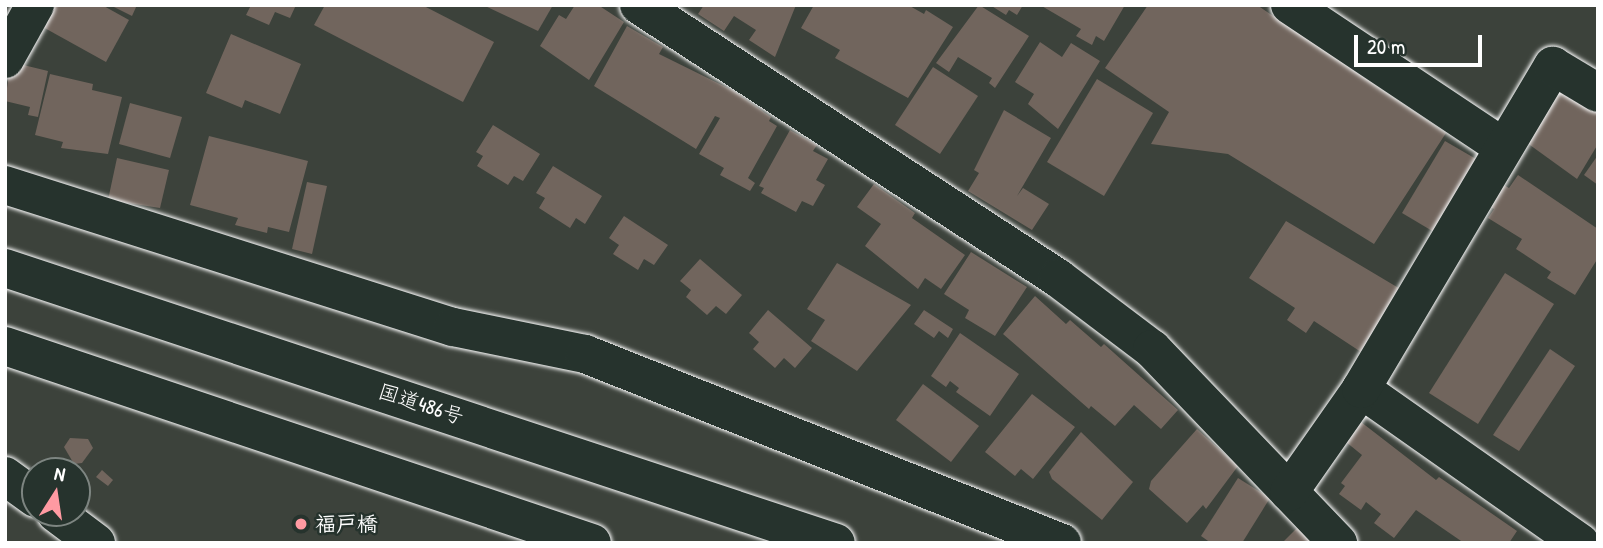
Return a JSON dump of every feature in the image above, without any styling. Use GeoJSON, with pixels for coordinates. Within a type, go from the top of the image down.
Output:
{"type":"FeatureCollection","features":[{"type":"Feature","properties":{"kind":"main road"},"geometry":{"type":"LineString","coordinates":[[5,59],[35,5]]}},
{"type":"Feature","properties":{"kind":"main road"},"geometry":{"type":"LineString","coordinates":[[639,5],[1058,278],[1152,349],[1338,543]]}},
{"type":"Feature","properties":{"kind":"main road"},"geometry":{"type":"LineString","coordinates":[[1290,5],[1503,147]]}},
{"type":"Feature","properties":{"kind":"main road"},"geometry":{"type":"LineString","coordinates":[[1289,492],[1361,389],[1553,66],[1598,93]]}},
{"type":"Feature","properties":{"kind":"main road"},"geometry":{"type":"LineString","coordinates":[[5,185],[453,327],[585,354],[1062,543]]}},
{"type":"Feature","properties":{"kind":"main road","name":"国道486号"},"geometry":{"type":"LineString","coordinates":[[5,268],[836,543]]}},
{"type":"Feature","properties":{"kind":"main road"},"geometry":{"type":"LineString","coordinates":[[5,346],[592,543]]}},
{"type":"Feature","properties":{"kind":"main road"},"geometry":{"type":"LineString","coordinates":[[1361,389],[1580,543]]}},
{"type":"Feature","properties":{"kind":"main road"},"geometry":{"type":"LineString","coordinates":[[5,476],[21,488]]}},
{"type":"Feature","properties":{"kind":"main road"},"geometry":{"type":"LineString","coordinates":[[75,527],[96,543]]}},
{"type":"Feature","properties":{"kind":"building"},"geometry":{"type":"Polygon","coordinates":[[[40,5],[102,5],[129,20],[106,62],[32,21],[40,5]]]}},
{"type":"Feature","properties":{"kind":"building"},"geometry":{"type":"Polygon","coordinates":[[[110,5],[137,5],[132,16],[110,5]]]}},
{"type":"Feature","properties":{"kind":"building"},"geometry":{"type":"Polygon","coordinates":[[[251,5],[296,5],[290,18],[275,12],[269,25],[246,15],[251,5]]]}},
{"type":"Feature","properties":{"kind":"building"},"geometry":{"type":"Polygon","coordinates":[[[325,5],[422,5],[494,42],[463,102],[314,25],[325,5]]]}},
{"type":"Feature","properties":{"kind":"building"},"geometry":{"type":"Polygon","coordinates":[[[483,5],[553,5],[538,31],[483,5]]]}},
{"type":"Feature","properties":{"kind":"building"},"geometry":{"type":"Polygon","coordinates":[[[575,5],[598,5],[624,22],[589,80],[540,46],[559,15],[566,19],[575,5]]]}},
{"type":"Feature","properties":{"kind":"building"},"geometry":{"type":"Polygon","coordinates":[[[704,5],[796,5],[775,57],[749,40],[756,30],[734,16],[724,31],[698,14],[704,5]]]}},
{"type":"Feature","properties":{"kind":"building"},"geometry":{"type":"Polygon","coordinates":[[[814,5],[908,5],[924,14],[926,10],[953,27],[908,98],[835,58],[840,50],[801,28],[814,5]]]}},
{"type":"Feature","properties":{"kind":"building"},"geometry":{"type":"Polygon","coordinates":[[[979,5],[1029,36],[995,88],[989,83],[992,78],[958,57],[949,72],[936,63],[979,5]]]}},
{"type":"Feature","properties":{"kind":"building"},"geometry":{"type":"Polygon","coordinates":[[[990,5],[1023,5],[1017,15],[1009,10],[1006,15],[990,5]]]}},
{"type":"Feature","properties":{"kind":"building"},"geometry":{"type":"Polygon","coordinates":[[[1040,5],[1125,5],[1104,41],[1096,36],[1092,45],[1076,36],[1081,29],[1040,5]]]}},
{"type":"Feature","properties":{"kind":"building"},"geometry":{"type":"Polygon","coordinates":[[[1148,5],[1257,5],[1446,133],[1374,244],[1228,154],[1151,144],[1169,112],[1105,68],[1148,5]]]}},
{"type":"Feature","properties":{"kind":"building"},"geometry":{"type":"Polygon","coordinates":[[[627,26],[663,47],[659,54],[734,91],[771,117],[769,121],[777,126],[748,178],[755,183],[750,191],[720,175],[724,168],[699,154],[720,118],[715,116],[696,149],[594,86],[627,26]]]}},
{"type":"Feature","properties":{"kind":"building"},"geometry":{"type":"Polygon","coordinates":[[[231,34],[301,64],[280,114],[245,100],[242,108],[206,93],[231,34]]]}},
{"type":"Feature","properties":{"kind":"building"},"geometry":{"type":"Polygon","coordinates":[[[1040,42],[1062,57],[1071,43],[1100,61],[1058,129],[1028,104],[1034,94],[1015,82],[1040,42]]]}},
{"type":"Feature","properties":{"kind":"building"},"geometry":{"type":"Polygon","coordinates":[[[11,62],[48,71],[38,117],[28,115],[30,107],[5,101],[11,62]]]}},
{"type":"Feature","properties":{"kind":"building"},"geometry":{"type":"Polygon","coordinates":[[[933,67],[978,96],[940,154],[895,125],[933,67]]]}},
{"type":"Feature","properties":{"kind":"building"},"geometry":{"type":"Polygon","coordinates":[[[50,74],[93,84],[92,90],[122,97],[108,154],[61,148],[63,142],[35,135],[50,74]]]}},
{"type":"Feature","properties":{"kind":"building"},"geometry":{"type":"Polygon","coordinates":[[[1097,79],[1153,113],[1104,196],[1047,162],[1097,79]]]}},
{"type":"Feature","properties":{"kind":"building"},"geometry":{"type":"Polygon","coordinates":[[[1555,87],[1598,113],[1598,144],[1577,179],[1523,140],[1555,87]]]}},
{"type":"Feature","properties":{"kind":"building"},"geometry":{"type":"Polygon","coordinates":[[[130,103],[182,117],[170,158],[119,144],[130,103]]]}},
{"type":"Feature","properties":{"kind":"building"},"geometry":{"type":"Polygon","coordinates":[[[1004,110],[1051,138],[1017,196],[1023,188],[1049,204],[1032,230],[968,191],[979,173],[974,170],[1004,110]]]}},
{"type":"Feature","properties":{"kind":"building"},"geometry":{"type":"Polygon","coordinates":[[[493,125],[540,154],[523,181],[514,176],[508,185],[477,166],[483,156],[476,152],[493,125]]]}},
{"type":"Feature","properties":{"kind":"building"},"geometry":{"type":"Polygon","coordinates":[[[790,130],[817,145],[813,151],[828,159],[816,180],[825,185],[813,206],[802,201],[796,212],[761,193],[764,188],[759,186],[790,130]]]}},
{"type":"Feature","properties":{"kind":"building"},"geometry":{"type":"Polygon","coordinates":[[[209,136],[308,161],[289,232],[268,227],[267,233],[235,225],[238,218],[190,205],[209,136]]]}},
{"type":"Feature","properties":{"kind":"building"},"geometry":{"type":"Polygon","coordinates":[[[1445,141],[1476,159],[1434,232],[1402,213],[1445,141]]]}},
{"type":"Feature","properties":{"kind":"building"},"geometry":{"type":"Polygon","coordinates":[[[1598,155],[1598,185],[1584,175],[1598,155]]]}},
{"type":"Feature","properties":{"kind":"building"},"geometry":{"type":"Polygon","coordinates":[[[117,158],[169,170],[160,208],[108,200],[117,158]]]}},
{"type":"Feature","properties":{"kind":"building"},"geometry":{"type":"Polygon","coordinates":[[[553,166],[602,196],[585,224],[576,218],[570,228],[539,208],[545,198],[536,193],[553,166]]]}},
{"type":"Feature","properties":{"kind":"building"},"geometry":{"type":"Polygon","coordinates":[[[1518,175],[1598,229],[1598,258],[1575,295],[1547,278],[1551,272],[1516,249],[1522,239],[1488,218],[1494,209],[1486,204],[1500,183],[1509,188],[1518,175]]]}},
{"type":"Feature","properties":{"kind":"building"},"geometry":{"type":"Polygon","coordinates":[[[307,182],[327,186],[312,254],[292,249],[307,182]]]}},
{"type":"Feature","properties":{"kind":"building"},"geometry":{"type":"Polygon","coordinates":[[[874,184],[915,213],[912,218],[965,255],[941,289],[925,278],[918,289],[865,246],[881,224],[857,207],[874,184]]]}},
{"type":"Feature","properties":{"kind":"building"},"geometry":{"type":"Polygon","coordinates":[[[624,216],[668,245],[654,265],[644,259],[638,270],[613,254],[619,245],[609,238],[624,216]]]}},
{"type":"Feature","properties":{"kind":"building"},"geometry":{"type":"Polygon","coordinates":[[[1286,221],[1402,290],[1361,352],[1314,321],[1306,333],[1287,320],[1295,308],[1249,278],[1286,221]]]}},
{"type":"Feature","properties":{"kind":"building"},"geometry":{"type":"Polygon","coordinates":[[[971,252],[1027,287],[995,336],[965,318],[969,310],[944,294],[971,252]]]}},
{"type":"Feature","properties":{"kind":"building"},"geometry":{"type":"Polygon","coordinates":[[[700,259],[742,295],[726,314],[716,306],[707,315],[686,297],[691,290],[680,281],[700,259]]]}},
{"type":"Feature","properties":{"kind":"building"},"geometry":{"type":"Polygon","coordinates":[[[837,263],[911,305],[857,371],[811,341],[825,320],[807,309],[837,263]]]}},
{"type":"Feature","properties":{"kind":"building"},"geometry":{"type":"Polygon","coordinates":[[[1505,273],[1554,304],[1478,424],[1429,393],[1505,273]]]}},
{"type":"Feature","properties":{"kind":"building"},"geometry":{"type":"Polygon","coordinates":[[[1035,296],[1066,324],[1070,320],[1101,347],[1104,344],[1178,410],[1161,429],[1134,405],[1115,426],[1091,406],[1089,409],[1003,334],[1035,296]]]}},
{"type":"Feature","properties":{"kind":"building"},"geometry":{"type":"Polygon","coordinates":[[[768,310],[812,348],[795,368],[784,358],[775,368],[753,349],[759,342],[749,333],[768,310]]]}},
{"type":"Feature","properties":{"kind":"building"},"geometry":{"type":"Polygon","coordinates":[[[924,310],[953,329],[948,338],[939,331],[934,338],[914,324],[924,310]]]}},
{"type":"Feature","properties":{"kind":"building"},"geometry":{"type":"Polygon","coordinates":[[[960,333],[1019,374],[990,416],[956,392],[959,388],[950,381],[946,387],[931,376],[960,333]]]}},
{"type":"Feature","properties":{"kind":"building"},"geometry":{"type":"Polygon","coordinates":[[[1550,349],[1575,366],[1519,451],[1493,435],[1550,349]]]}},
{"type":"Feature","properties":{"kind":"building"},"geometry":{"type":"Polygon","coordinates":[[[923,384],[979,426],[951,462],[896,420],[923,384]]]}},
{"type":"Feature","properties":{"kind":"building"},"geometry":{"type":"Polygon","coordinates":[[[1032,394],[1075,427],[1033,479],[1021,469],[1015,476],[985,452],[1032,394]]]}},
{"type":"Feature","properties":{"kind":"building"},"geometry":{"type":"Polygon","coordinates":[[[1361,422],[1436,480],[1439,477],[1517,531],[1509,543],[1464,543],[1416,510],[1394,538],[1374,523],[1381,514],[1366,502],[1361,510],[1339,494],[1345,486],[1341,483],[1362,455],[1346,442],[1361,422]]]}},
{"type":"Feature","properties":{"kind":"building"},"geometry":{"type":"Polygon","coordinates":[[[1197,429],[1238,466],[1206,509],[1203,505],[1187,523],[1149,489],[1151,481],[1197,429]]]}},
{"type":"Feature","properties":{"kind":"building"},"geometry":{"type":"Polygon","coordinates":[[[1081,432],[1133,482],[1102,520],[1052,479],[1049,472],[1081,432]]]}},
{"type":"Feature","properties":{"kind":"building"},"geometry":{"type":"Polygon","coordinates":[[[70,438],[88,439],[93,448],[86,457],[70,457],[64,447],[70,438]]]}},
{"type":"Feature","properties":{"kind":"building"},"geometry":{"type":"Polygon","coordinates":[[[102,470],[113,480],[108,486],[96,477],[102,470]]]}},
{"type":"Feature","properties":{"kind":"building"},"geometry":{"type":"Polygon","coordinates":[[[1238,478],[1270,498],[1242,543],[1211,543],[1201,536],[1238,478]]]}},
{"type":"Feature","properties":{"kind":"building"},"geometry":{"type":"Polygon","coordinates":[[[1299,526],[1315,543],[1282,543],[1299,526]]]}},
{"type":"Feature","properties":{"kind":"place","name":"福戸橋"},"geometry":{"type":"Point","coordinates":[301,524]}}]}
